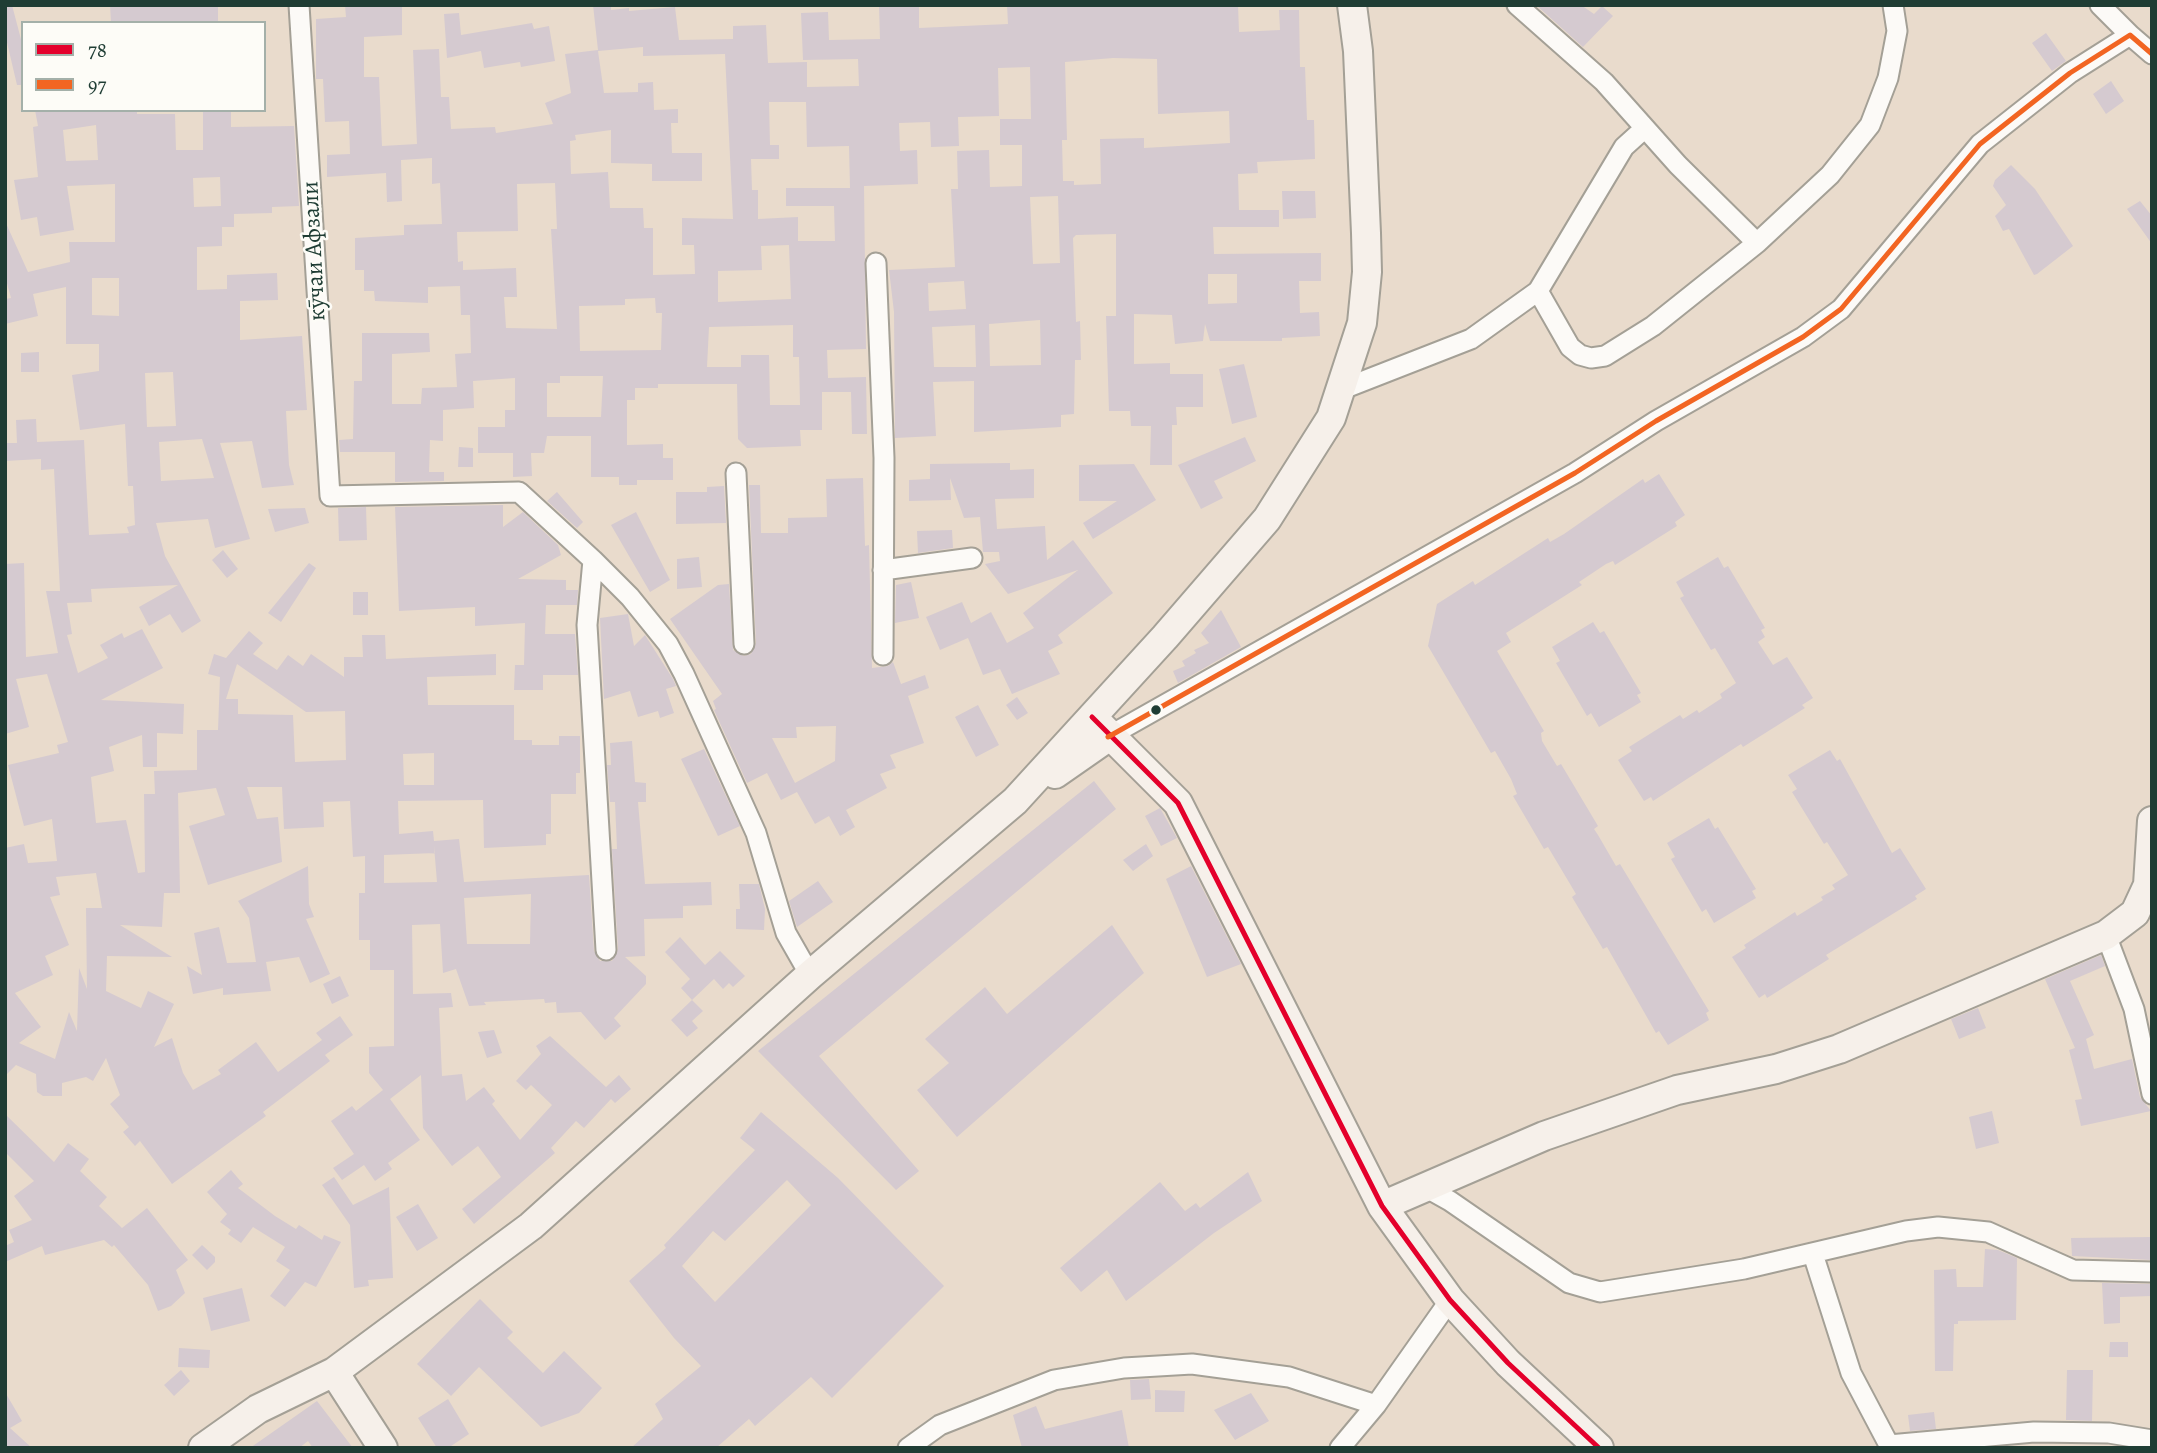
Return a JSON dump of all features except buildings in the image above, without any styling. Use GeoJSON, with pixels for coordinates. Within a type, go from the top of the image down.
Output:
{"type":"FeatureCollection","features":[{"type":"Feature","properties":{"kind":"street","name":"кӯчаи Афзали"},"geometry":{"type":"LineString","coordinates":[[299,5],[330,496],[519,492],[593,560]]}},
{"type":"Feature","properties":{"kind":"street"},"geometry":{"type":"LineString","coordinates":[[203,1448],[258,1409],[334,1372],[531,1226],[810,975],[1101,726],[1267,519],[1331,418],[1343,389],[1362,323],[1367,272],[1358,51],[1352,5]]}},
{"type":"Feature","properties":{"kind":"street"},"geometry":{"type":"LineString","coordinates":[[1517,5],[1604,82],[1757,243]]}},
{"type":"Feature","properties":{"kind":"street"},"geometry":{"type":"LineString","coordinates":[[1538,291],[1570,347],[1580,355],[1591,358],[1605,356],[1653,326],[1757,243],[1830,175],[1870,125],[1888,78],[1897,31],[1893,5]]}},
{"type":"Feature","properties":{"kind":"street"},"geometry":{"type":"LineString","coordinates":[[2100,5],[2152,54]]}},
{"type":"Feature","properties":{"kind":"street"},"geometry":{"type":"LineString","coordinates":[[1101,726],[1196,687],[1575,473],[1656,421],[1803,337],[1841,309],[1980,144],[2070,73],[2130,35]]}},
{"type":"Feature","properties":{"kind":"street"},"geometry":{"type":"LineString","coordinates":[[1343,389],[1471,339],[1538,291],[1625,148],[1645,128]]}},
{"type":"Feature","properties":{"kind":"street"},"geometry":{"type":"LineString","coordinates":[[876,263],[884,458],[883,654]]}},
{"type":"Feature","properties":{"kind":"street"},"geometry":{"type":"LineString","coordinates":[[736,474],[744,644]]}},
{"type":"Feature","properties":{"kind":"street"},"geometry":{"type":"LineString","coordinates":[[883,569],[972,558]]}},
{"type":"Feature","properties":{"kind":"street"},"geometry":{"type":"LineString","coordinates":[[593,560],[629,597],[668,644],[684,674],[756,833],[786,933],[810,975]]}},
{"type":"Feature","properties":{"kind":"street"},"geometry":{"type":"LineString","coordinates":[[593,560],[587,625],[606,950]]}},
{"type":"Feature","properties":{"kind":"street"},"geometry":{"type":"LineString","coordinates":[[1101,726],[1178,803],[1382,1206],[1450,1300],[1508,1363],[1599,1448]]}},
{"type":"Feature","properties":{"kind":"street"},"geometry":{"type":"LineString","coordinates":[[1382,1206],[1544,1136],[1677,1090],[1776,1069],[1839,1049],[2106,935],[2135,913],[2148,885],[2152,821]]}},
{"type":"Feature","properties":{"kind":"street"},"geometry":{"type":"LineString","coordinates":[[2106,935],[2134,1009],[2152,1094]]}},
{"type":"Feature","properties":{"kind":"street"},"geometry":{"type":"LineString","coordinates":[[1425,1187],[1450,1201],[1569,1283],[1600,1293],[1813,1254],[1906,1231],[1938,1227],[1988,1232],[2073,1270],[2152,1272]]}},
{"type":"Feature","properties":{"kind":"street"},"geometry":{"type":"LineString","coordinates":[[1813,1254],[1851,1373],[1882,1446],[1940,1445],[2034,1432],[2109,1433],[2152,1440]]}},
{"type":"Feature","properties":{"kind":"street"},"geometry":{"type":"LineString","coordinates":[[1340,1448],[1376,1405],[1450,1300]]}},
{"type":"Feature","properties":{"kind":"street"},"geometry":{"type":"LineString","coordinates":[[908,1448],[940,1425],[1054,1380],[1124,1368],[1192,1364],[1289,1377],[1376,1405]]}},
{"type":"Feature","properties":{"kind":"street"},"geometry":{"type":"LineString","coordinates":[[334,1372],[383,1448]]}},
{"type":"Feature","properties":{"kind":"transit line","name":"97"},"geometry":{"type":"LineString","coordinates":[[1108,737],[1575,473],[1656,421],[1803,337],[1841,309],[1980,144],[2070,73],[2130,35],[2152,54]]}},
{"type":"Feature","properties":{"kind":"transit line","name":"78"},"geometry":{"type":"LineString","coordinates":[[1092,717],[1178,803],[1382,1206],[1450,1300],[1508,1363],[1599,1448]]}}]}
